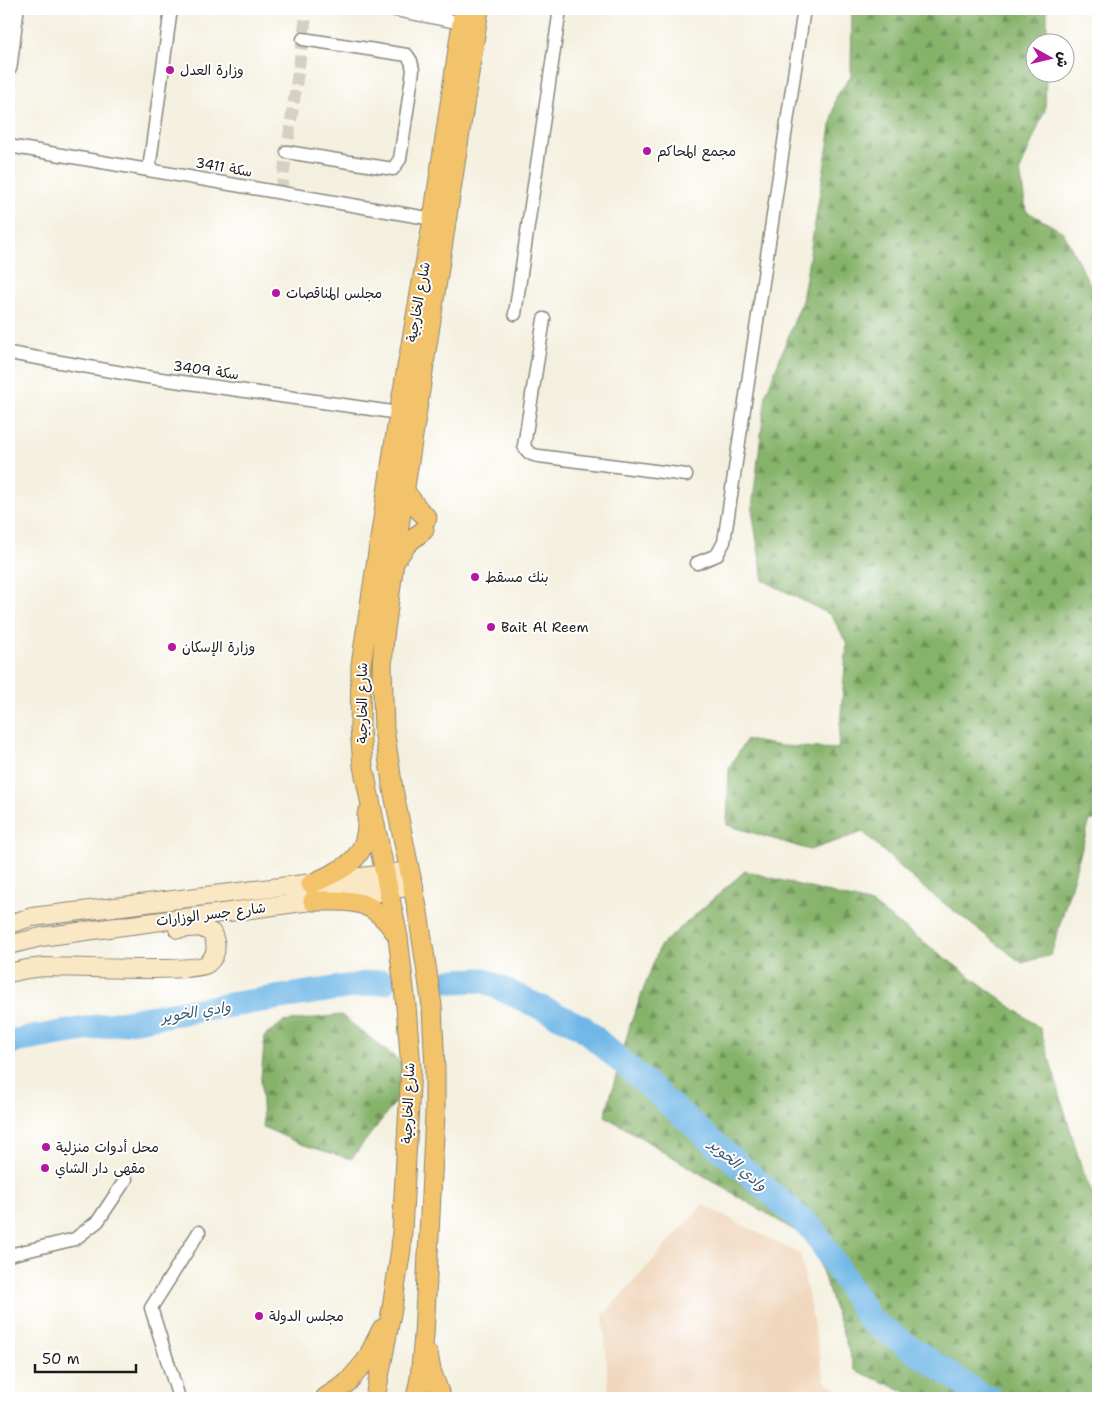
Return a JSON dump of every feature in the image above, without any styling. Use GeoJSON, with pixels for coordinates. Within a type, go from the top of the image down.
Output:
{"type":"FeatureCollection","features":[{"type":"Feature","properties":{"kind":"main road","name":"شارع الخارجية"},"geometry":{"type":"LineString","coordinates":[[416,1398],[424,1336],[435,1106],[435,1069],[432,1006],[418,912],[393,789],[384,729],[382,666],[394,563],[391,519],[404,490],[479,9]]}},
{"type":"Feature","properties":{"kind":"main road"},"geometry":{"type":"LineString","coordinates":[[466,13],[465,67],[468,80]]}},
{"type":"Feature","properties":{"kind":"main road","name":"شارع الخارجية"},"geometry":{"type":"LineString","coordinates":[[375,1398],[401,1248],[410,1068],[406,1006],[398,937],[363,766],[360,729],[361,665],[391,519],[399,413],[466,13]]}},
{"type":"Feature","properties":{"kind":"main road"},"geometry":{"type":"LineString","coordinates":[[438,277],[436,259],[437,231],[433,219],[439,214],[446,182],[456,165]]}},
{"type":"Feature","properties":{"kind":"main road"},"geometry":{"type":"LineString","coordinates":[[409,457],[405,427],[399,413],[410,404],[423,374]]}},
{"type":"Feature","properties":{"kind":"main road"},"geometry":{"type":"LineString","coordinates":[[394,563],[408,543],[426,524],[404,490]]}},
{"type":"Feature","properties":{"kind":"main road"},"geometry":{"type":"LineString","coordinates":[[312,892],[349,865],[358,855],[363,844],[367,818],[363,766]]}},
{"type":"Feature","properties":{"kind":"main road","name":"شارع جسر الوزارات"},"geometry":{"type":"LineString","coordinates":[[9,924],[32,918],[312,892],[412,878]]}},
{"type":"Feature","properties":{"kind":"main road"},"geometry":{"type":"LineString","coordinates":[[312,892],[367,905],[380,913],[398,937]]}},
{"type":"Feature","properties":{"kind":"main road","name":"شارع جسر الوزارات"},"geometry":{"type":"LineString","coordinates":[[9,945],[41,936],[90,930],[312,892]]}},
{"type":"Feature","properties":{"kind":"main road"},"geometry":{"type":"LineString","coordinates":[[9,973],[44,967],[194,968],[206,965],[216,954],[216,943],[212,933],[200,927],[125,932],[90,930]]}},
{"type":"Feature","properties":{"kind":"main road"},"geometry":{"type":"LineString","coordinates":[[402,1216],[430,1218]]}},
{"type":"Feature","properties":{"kind":"main road"},"geometry":{"type":"LineString","coordinates":[[325,1398],[347,1382],[366,1361],[392,1308]]}},
{"type":"Feature","properties":{"kind":"main road"},"geometry":{"type":"LineString","coordinates":[[424,1336],[431,1370],[441,1398]]}},
{"type":"Feature","properties":{"kind":"street"},"geometry":{"type":"LineString","coordinates":[[9,67],[16,9]]}},
{"type":"Feature","properties":{"kind":"street"},"geometry":{"type":"LineString","coordinates":[[149,169],[172,9]]}},
{"type":"Feature","properties":{"kind":"street"},"geometry":{"type":"LineString","coordinates":[[391,9],[466,13]]}},
{"type":"Feature","properties":{"kind":"street"},"geometry":{"type":"LineString","coordinates":[[515,314],[560,9]]}},
{"type":"Feature","properties":{"kind":"street"},"geometry":{"type":"LineString","coordinates":[[697,563],[717,555],[724,542],[804,9]]}},
{"type":"Feature","properties":{"kind":"street"},"geometry":{"type":"LineString","coordinates":[[287,152],[393,169],[400,160],[413,70],[411,61],[406,55],[303,39]]}},
{"type":"Feature","properties":{"kind":"street","name":"سكة 3411"},"geometry":{"type":"LineString","coordinates":[[9,146],[433,219]]}},
{"type":"Feature","properties":{"kind":"street"},"geometry":{"type":"LineString","coordinates":[[544,319],[524,446],[526,451],[531,455],[686,475]]}},
{"type":"Feature","properties":{"kind":"street","name":"سكة 3409"},"geometry":{"type":"LineString","coordinates":[[9,353],[140,376],[399,413]]}},
{"type":"Feature","properties":{"kind":"street"},"geometry":{"type":"LineString","coordinates":[[9,1255],[75,1240],[98,1221],[126,1179]]}},
{"type":"Feature","properties":{"kind":"street"},"geometry":{"type":"LineString","coordinates":[[179,1398],[152,1308],[198,1232]]}},
{"type":"Feature","properties":{"kind":"shaded area"},"geometry":{"type":"Polygon","coordinates":[[[703,1205],[800,1254],[825,1382],[855,1398],[609,1398],[603,1315],[703,1205]]]}},
{"type":"Feature","properties":{"kind":"green space"},"geometry":{"type":"Polygon","coordinates":[[[852,9],[1047,9],[1047,32],[1024,32],[1024,82],[1046,82],[1045,110],[1020,170],[1026,211],[1063,232],[1088,281],[1098,290],[1098,820],[1090,820],[1051,955],[1022,963],[919,884],[863,832],[810,850],[727,825],[729,769],[746,740],[781,746],[838,749],[847,643],[831,615],[763,580],[752,509],[766,394],[802,301],[836,97],[851,76],[852,9]]]}},
{"type":"Feature","properties":{"kind":"green space"},"geometry":{"type":"Polygon","coordinates":[[[745,871],[872,904],[1040,1028],[1081,1166],[1098,1208],[1098,1398],[920,1398],[855,1370],[812,1241],[605,1116],[630,1025],[660,946],[745,871]]]}},
{"type":"Feature","properties":{"kind":"green space"},"geometry":{"type":"Polygon","coordinates":[[[341,1015],[402,1063],[397,1100],[351,1159],[301,1144],[263,1127],[261,1077],[265,1036],[283,1022],[341,1015]]]}},
{"type":"Feature","properties":{"kind":"waterway","name":"وادي الخوير"},"geometry":{"type":"LineString","coordinates":[[451,981],[483,980],[582,1027],[814,1231],[870,1320],[983,1397],[990,1398]]}},
{"type":"Feature","properties":{"kind":"waterway","name":"وادي الخوير"},"geometry":{"type":"LineString","coordinates":[[9,1042],[171,1014],[384,982]]}},
{"type":"Feature","properties":{"kind":"tunnel"},"geometry":{"type":"LineString","coordinates":[[281,192],[307,9]]}},
{"type":"Feature","properties":{"kind":"place","name":"وزارة العدل"},"geometry":{"type":"Point","coordinates":[170,70]}},
{"type":"Feature","properties":{"kind":"place","name":"مجمع المحاكم"},"geometry":{"type":"Point","coordinates":[647,151]}},
{"type":"Feature","properties":{"kind":"place","name":"مجلس المناقصات"},"geometry":{"type":"Point","coordinates":[276,293]}},
{"type":"Feature","properties":{"kind":"place","name":"بنك مسقط"},"geometry":{"type":"Point","coordinates":[475,577]}},
{"type":"Feature","properties":{"kind":"place","name":"Bait Al Reem"},"geometry":{"type":"Point","coordinates":[491,627]}},
{"type":"Feature","properties":{"kind":"place","name":"وزارة الإسكان"},"geometry":{"type":"Point","coordinates":[172,647]}},
{"type":"Feature","properties":{"kind":"place","name":"محل أدوات منزلية"},"geometry":{"type":"Point","coordinates":[46,1147]}},
{"type":"Feature","properties":{"kind":"place","name":"مقهى دار الشاي"},"geometry":{"type":"Point","coordinates":[45,1168]}},
{"type":"Feature","properties":{"kind":"place","name":"مجلس الدولة"},"geometry":{"type":"Point","coordinates":[259,1316]}}]}
